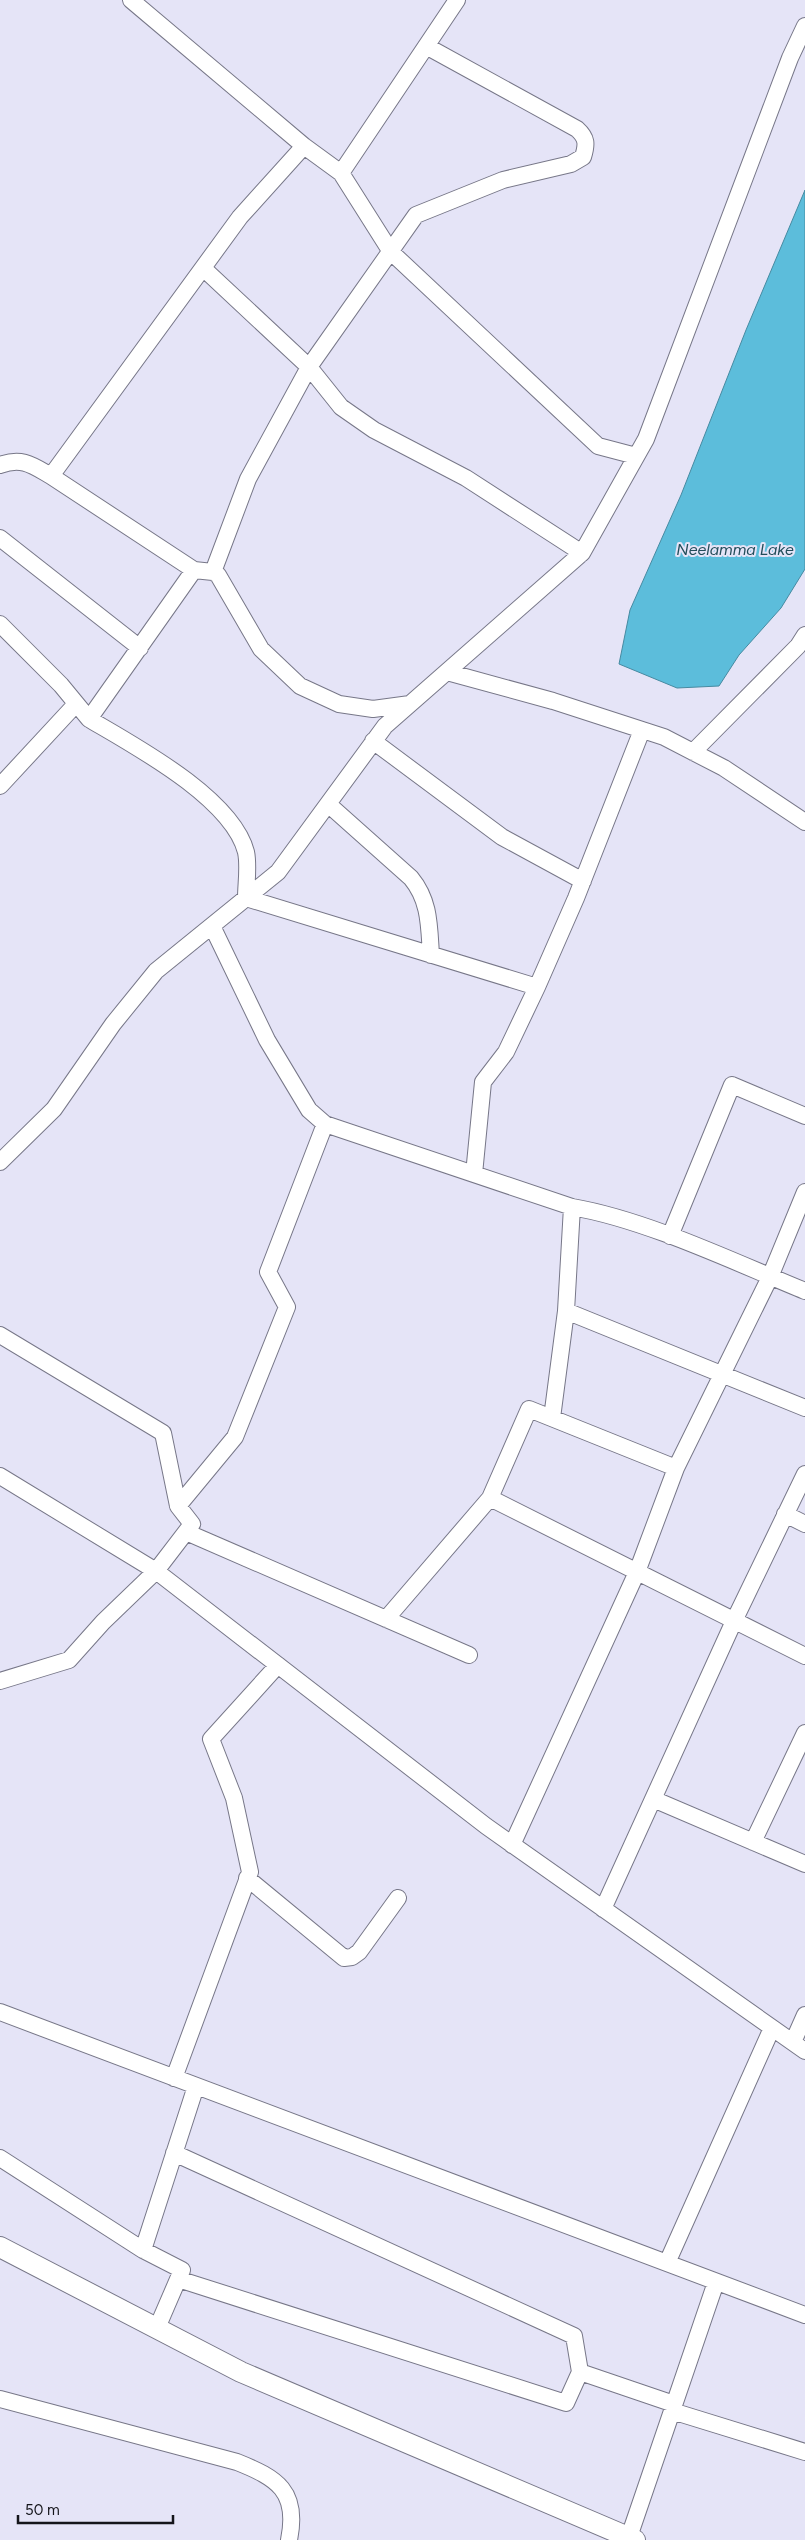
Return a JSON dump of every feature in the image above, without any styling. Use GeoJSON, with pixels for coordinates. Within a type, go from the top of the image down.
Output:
{"type":"FeatureCollection","features":[{"type":"Feature","properties":{"kind":"street"},"geometry":{"type":"LineString","coordinates":[[131,0],[304,146],[341,173],[391,252],[598,446],[636,456]]}},
{"type":"Feature","properties":{"kind":"street"},"geometry":{"type":"LineString","coordinates":[[341,173],[457,0]]}},
{"type":"Feature","properties":{"kind":"street"},"geometry":{"type":"LineString","coordinates":[[0,1162],[54,1109],[113,1024],[156,971],[278,872],[385,726],[582,553],[646,438],[790,58],[805,26]]}},
{"type":"Feature","properties":{"kind":"street"},"geometry":{"type":"LineString","coordinates":[[214,572],[248,478],[309,367],[416,215],[503,180],[571,164],[583,157],[587,146],[585,136],[577,129],[426,46]]}},
{"type":"Feature","properties":{"kind":"street"},"geometry":{"type":"LineString","coordinates":[[51,476],[240,217],[304,146]]}},
{"type":"Feature","properties":{"kind":"street"},"geometry":{"type":"LineString","coordinates":[[203,268],[309,367],[341,408],[374,430],[466,478],[582,553]]}},
{"type":"Feature","properties":{"kind":"street"},"geometry":{"type":"LineString","coordinates":[[0,465],[14,460],[28,463],[51,476],[194,570],[214,572],[227,589],[261,649],[300,686],[338,704],[373,709],[410,704]]}},
{"type":"Feature","properties":{"kind":"street"},"geometry":{"type":"LineString","coordinates":[[0,538],[140,648]]}},
{"type":"Feature","properties":{"kind":"street"},"geometry":{"type":"LineString","coordinates":[[89,719],[194,570]]}},
{"type":"Feature","properties":{"kind":"street"},"geometry":{"type":"LineString","coordinates":[[0,624],[89,719],[149,754],[201,791],[229,820],[246,852],[246,898]]}},
{"type":"Feature","properties":{"kind":"street"},"geometry":{"type":"LineString","coordinates":[[693,752],[798,646],[805,635]]}},
{"type":"Feature","properties":{"kind":"street"},"geometry":{"type":"LineString","coordinates":[[446,672],[553,700],[664,737],[724,768],[805,822]]}},
{"type":"Feature","properties":{"kind":"street"},"geometry":{"type":"LineString","coordinates":[[0,786],[76,704]]}},
{"type":"Feature","properties":{"kind":"street"},"geometry":{"type":"LineString","coordinates":[[474,1174],[483,1082],[506,1052],[537,987],[583,881],[642,730]]}},
{"type":"Feature","properties":{"kind":"street"},"geometry":{"type":"LineString","coordinates":[[373,741],[502,838],[583,881]]}},
{"type":"Feature","properties":{"kind":"street"},"geometry":{"type":"LineString","coordinates":[[328,804],[411,878],[421,890],[428,908],[431,955]]}},
{"type":"Feature","properties":{"kind":"street"},"geometry":{"type":"LineString","coordinates":[[246,898],[537,987]]}},
{"type":"Feature","properties":{"kind":"street"},"geometry":{"type":"LineString","coordinates":[[212,926],[267,1040],[309,1110],[325,1124],[572,1207],[594,1210],[670,1236],[805,1291]]}},
{"type":"Feature","properties":{"kind":"street"},"geometry":{"type":"LineString","coordinates":[[670,1236],[732,1085],[805,1116]]}},
{"type":"Feature","properties":{"kind":"street"},"geometry":{"type":"LineString","coordinates":[[178,1506],[235,1437],[287,1307],[268,1272],[325,1124]]}},
{"type":"Feature","properties":{"kind":"street"},"geometry":{"type":"LineString","coordinates":[[512,1845],[637,1572],[676,1468],[724,1375],[770,1277],[805,1192]]}},
{"type":"Feature","properties":{"kind":"street"},"geometry":{"type":"LineString","coordinates":[[552,1418],[566,1311],[572,1207]]}},
{"type":"Feature","properties":{"kind":"street"},"geometry":{"type":"LineString","coordinates":[[566,1311],[805,1408]]}},
{"type":"Feature","properties":{"kind":"street"},"geometry":{"type":"LineString","coordinates":[[0,1335],[163,1434],[178,1506],[192,1524],[156,1571],[102,1622],[69,1660],[0,1681]]}},
{"type":"Feature","properties":{"kind":"street"},"geometry":{"type":"LineString","coordinates":[[386,1619],[490,1498],[529,1409],[676,1468]]}},
{"type":"Feature","properties":{"kind":"street"},"geometry":{"type":"LineString","coordinates":[[603,1909],[734,1621],[805,1474]]}},
{"type":"Feature","properties":{"kind":"street"},"geometry":{"type":"LineString","coordinates":[[0,1476],[156,1571],[512,1845],[799,2046],[805,2015]]}},
{"type":"Feature","properties":{"kind":"street"},"geometry":{"type":"LineString","coordinates":[[490,1498],[805,1656]]}},
{"type":"Feature","properties":{"kind":"street"},"geometry":{"type":"LineString","coordinates":[[785,1514],[805,1524]]}},
{"type":"Feature","properties":{"kind":"street"},"geometry":{"type":"LineString","coordinates":[[186,1532],[469,1655]]}},
{"type":"Feature","properties":{"kind":"street"},"geometry":{"type":"LineString","coordinates":[[174,2078],[250,1872],[234,1798],[211,1739],[278,1665]]}},
{"type":"Feature","properties":{"kind":"street"},"geometry":{"type":"LineString","coordinates":[[754,1842],[805,1733]]}},
{"type":"Feature","properties":{"kind":"street"},"geometry":{"type":"LineString","coordinates":[[653,1799],[805,1864]]}},
{"type":"Feature","properties":{"kind":"street"},"geometry":{"type":"LineString","coordinates":[[247,1878],[344,1958],[352,1957],[359,1952],[398,1898]]}},
{"type":"Feature","properties":{"kind":"street"},"geometry":{"type":"LineString","coordinates":[[0,2012],[805,2316]]}},
{"type":"Feature","properties":{"kind":"street"},"geometry":{"type":"LineString","coordinates":[[666,2263],[772,2028]]}},
{"type":"Feature","properties":{"kind":"street"},"geometry":{"type":"LineString","coordinates":[[143,2250],[196,2086]]}},
{"type":"Feature","properties":{"kind":"street"},"geometry":{"type":"LineString","coordinates":[[174,2153],[574,2336],[580,2372],[566,2404],[178,2279]]}},
{"type":"Feature","properties":{"kind":"street"},"geometry":{"type":"LineString","coordinates":[[0,2158],[143,2250],[182,2270],[156,2328]]}},
{"type":"Feature","properties":{"kind":"street"},"geometry":{"type":"LineString","coordinates":[[0,2247],[241,2372],[632,2539],[673,2408],[716,2282]]}},
{"type":"Feature","properties":{"kind":"street"},"geometry":{"type":"LineString","coordinates":[[580,2372],[673,2408],[805,2452]]}},
{"type":"Feature","properties":{"kind":"street"},"geometry":{"type":"LineString","coordinates":[[0,2399],[237,2462],[266,2474],[283,2490],[290,2504],[292,2527],[289,2540]]}},
{"type":"Feature","properties":{"kind":"water","name":"Neelamma Lake"},"geometry":{"type":"Polygon","coordinates":[[[805,190],[805,569],[781,608],[739,655],[719,686],[677,688],[619,664],[630,610],[681,495],[746,330],[805,190]]]}}]}
